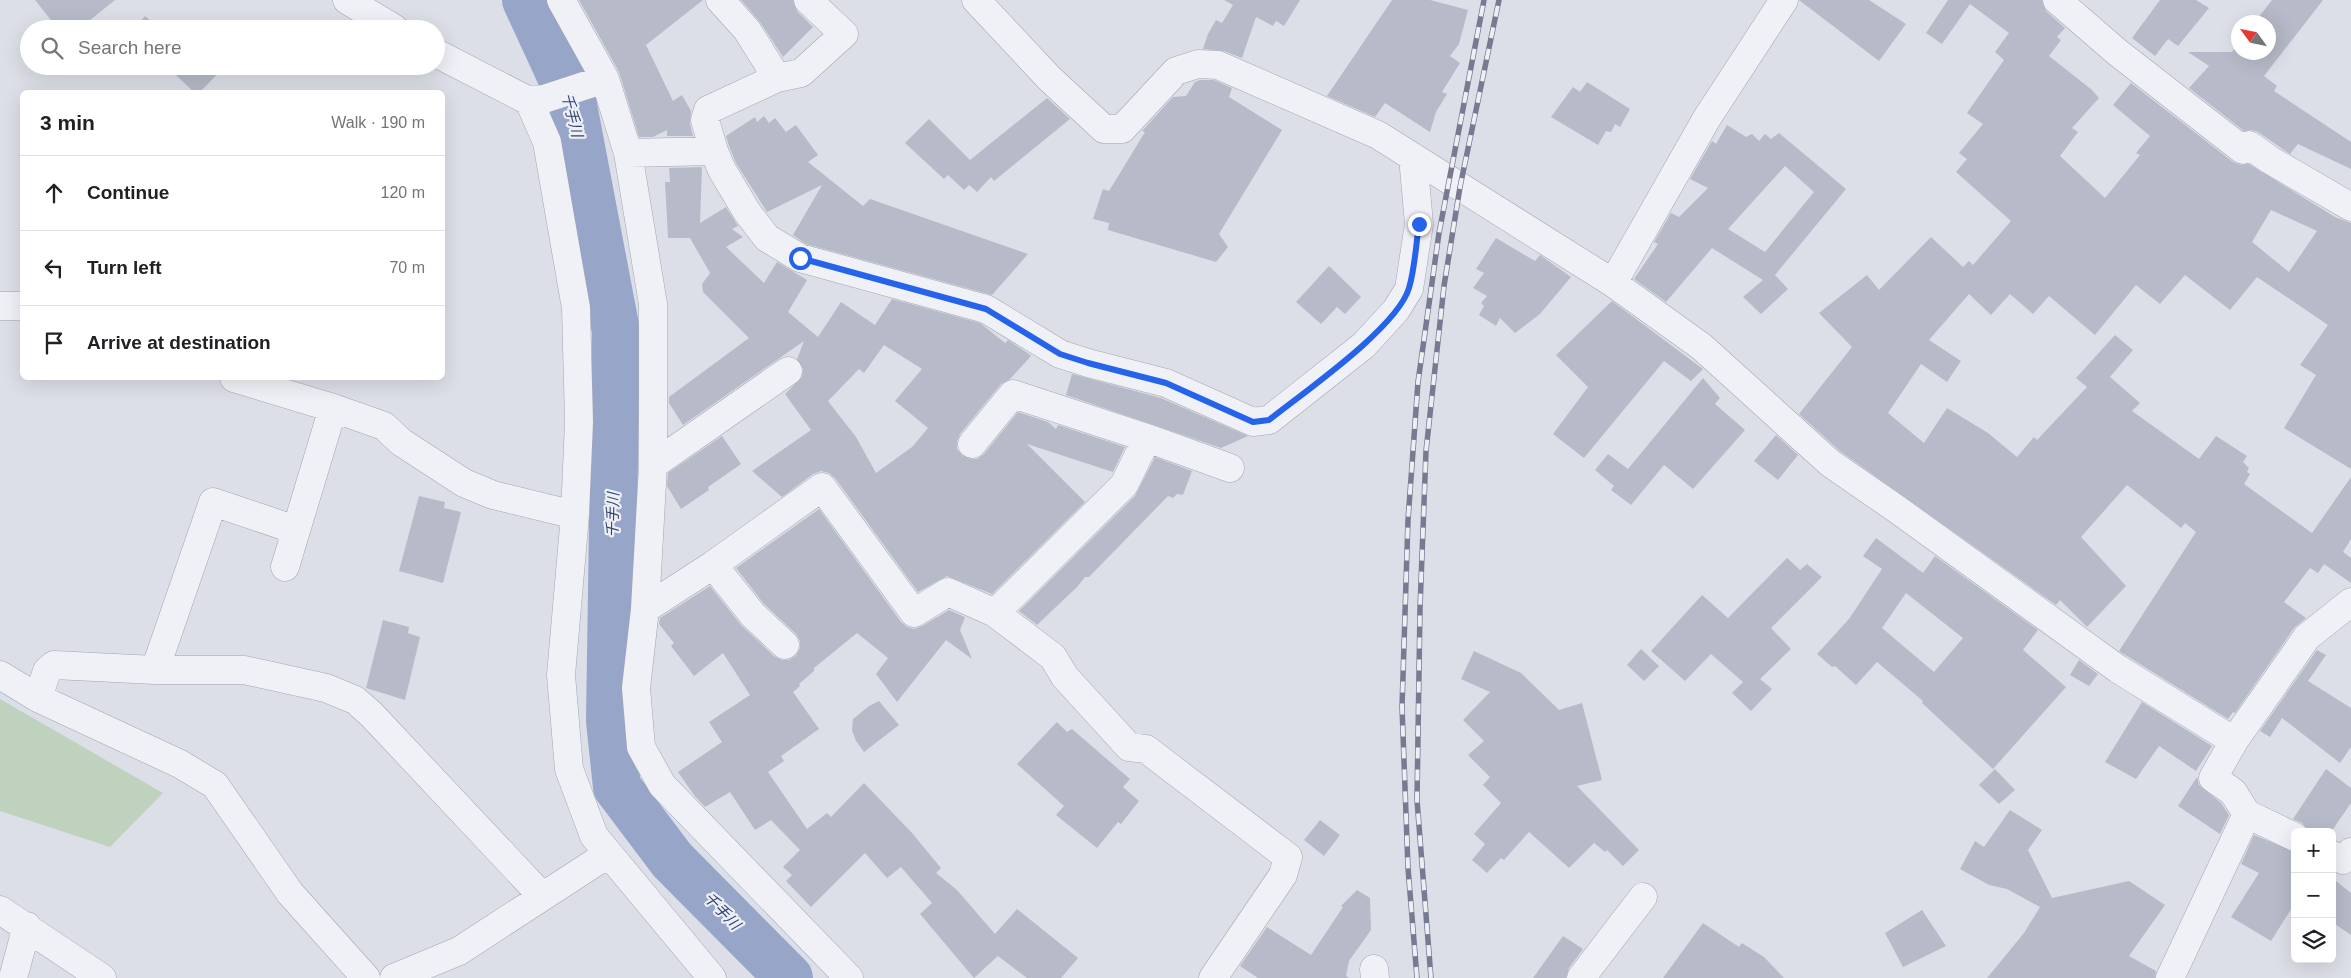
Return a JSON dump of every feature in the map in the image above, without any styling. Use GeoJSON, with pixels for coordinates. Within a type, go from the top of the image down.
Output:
{"type":"FeatureCollection","features":[{"type":"Feature","properties":{"kind":"street"},"geometry":{"type":"LineString","coordinates":[[347,0],[380,20]]}},
{"type":"Feature","properties":{"kind":"street"},"geometry":{"type":"LineString","coordinates":[[561,0],[599,81],[628,153],[653,304],[652,465],[645,609],[636,688],[642,747],[662,785],[849,978]]}},
{"type":"Feature","properties":{"kind":"street"},"geometry":{"type":"LineString","coordinates":[[720,0],[747,30],[777,78]]}},
{"type":"Feature","properties":{"kind":"street"},"geometry":{"type":"LineString","coordinates":[[808,0],[844,34],[801,73],[777,78],[708,110],[705,120],[722,170],[747,212],[767,238],[800,258],[986,309],[1060,354],[1166,383],[1253,422],[1269,420],[1364,345],[1396,310],[1409,289],[1419,224],[1413,157]]}},
{"type":"Feature","properties":{"kind":"street"},"geometry":{"type":"LineString","coordinates":[[976,0],[1049,78],[1104,129],[1122,129],[1176,71],[1198,64],[1218,65],[1378,135],[1613,283],[1702,347],[1830,463],[1898,510],[2118,670],[2234,741]]}},
{"type":"Feature","properties":{"kind":"street"},"geometry":{"type":"LineString","coordinates":[[1613,283],[1707,118],[1784,0]]}},
{"type":"Feature","properties":{"kind":"street"},"geometry":{"type":"LineString","coordinates":[[2057,0],[2117,52],[2243,150],[2249,146],[2351,207]]}},
{"type":"Feature","properties":{"kind":"street"},"geometry":{"type":"LineString","coordinates":[[445,56],[536,100],[599,81]]}},
{"type":"Feature","properties":{"kind":"street"},"geometry":{"type":"LineString","coordinates":[[536,100],[547,142],[576,308],[579,422],[574,515],[561,675],[569,769],[594,836],[712,978]]}},
{"type":"Feature","properties":{"kind":"street"},"geometry":{"type":"LineString","coordinates":[[628,153],[714,151]]}},
{"type":"Feature","properties":{"kind":"street"},"geometry":{"type":"LineString","coordinates":[[0,306],[20,306]]}},
{"type":"Feature","properties":{"kind":"street"},"geometry":{"type":"LineString","coordinates":[[652,465],[788,371]]}},
{"type":"Feature","properties":{"kind":"street"},"geometry":{"type":"LineString","coordinates":[[241,380],[333,408],[384,426],[401,442],[464,483],[493,495],[574,515]]}},
{"type":"Feature","properties":{"kind":"street"},"geometry":{"type":"LineString","coordinates":[[972,444],[1013,394],[1147,438],[1230,468]]}},
{"type":"Feature","properties":{"kind":"street"},"geometry":{"type":"LineString","coordinates":[[285,567],[333,408]]}},
{"type":"Feature","properties":{"kind":"street"},"geometry":{"type":"LineString","coordinates":[[995,612],[1124,485],[1147,438]]}},
{"type":"Feature","properties":{"kind":"street"},"geometry":{"type":"LineString","coordinates":[[645,609],[713,565],[822,487],[914,613],[948,592],[995,612],[1053,657],[1065,677],[1129,747],[1146,749],[1288,857],[1283,875],[1213,978]]}},
{"type":"Feature","properties":{"kind":"street"},"geometry":{"type":"LineString","coordinates":[[155,670],[213,502],[296,530]]}},
{"type":"Feature","properties":{"kind":"street"},"geometry":{"type":"LineString","coordinates":[[713,565],[753,615],[785,645]]}},
{"type":"Feature","properties":{"kind":"street"},"geometry":{"type":"LineString","coordinates":[[2291,835],[2247,814],[2233,792],[2213,778],[2234,741],[2308,637],[2351,602]]}},
{"type":"Feature","properties":{"kind":"street"},"geometry":{"type":"LineString","coordinates":[[38,698],[47,671],[54,665],[155,670],[244,670],[326,688],[355,700],[372,714],[542,896]]}},
{"type":"Feature","properties":{"kind":"street"},"geometry":{"type":"LineString","coordinates":[[0,675],[38,698],[180,764],[215,786],[290,892],[366,978]]}},
{"type":"Feature","properties":{"kind":"street"},"geometry":{"type":"LineString","coordinates":[[2170,978],[2247,814]]}},
{"type":"Feature","properties":{"kind":"street"},"geometry":{"type":"LineString","coordinates":[[2336,857],[2343,860],[2351,852]]}},
{"type":"Feature","properties":{"kind":"street"},"geometry":{"type":"LineString","coordinates":[[394,978],[459,951],[608,854]]}},
{"type":"Feature","properties":{"kind":"street"},"geometry":{"type":"LineString","coordinates":[[1580,978],[1643,897]]}},
{"type":"Feature","properties":{"kind":"street"},"geometry":{"type":"LineString","coordinates":[[0,910],[27,926],[102,978]]}},
{"type":"Feature","properties":{"kind":"street"},"geometry":{"type":"LineString","coordinates":[[14,978],[27,926]]}},
{"type":"Feature","properties":{"kind":"green space"},"geometry":{"type":"Polygon","coordinates":[[[0,699],[163,793],[110,847],[0,811],[0,699]]]}},
{"type":"Feature","properties":{"kind":"building"},"geometry":{"type":"Polygon","coordinates":[[[35,0],[115,0],[90,20],[51,20],[35,0]]]}},
{"type":"Feature","properties":{"kind":"building"},"geometry":{"type":"Polygon","coordinates":[[[579,0],[703,0],[646,45],[673,101],[682,95],[691,111],[690,124],[693,136],[667,136],[667,130],[653,137],[639,137],[619,72],[579,0]]]}},
{"type":"Feature","properties":{"kind":"building"},"geometry":{"type":"Polygon","coordinates":[[[741,0],[793,0],[797,11],[813,27],[783,57],[760,22],[741,0]]]}},
{"type":"Feature","properties":{"kind":"building"},"geometry":{"type":"Polygon","coordinates":[[[1224,0],[1300,0],[1284,26],[1276,21],[1273,26],[1256,17],[1242,58],[1224,51],[1203,49],[1208,34],[1216,20],[1222,23],[1233,5],[1224,0]]]}},
{"type":"Feature","properties":{"kind":"building"},"geometry":{"type":"Polygon","coordinates":[[[1392,0],[1430,0],[1468,10],[1459,44],[1450,56],[1460,63],[1442,92],[1447,94],[1436,112],[1430,132],[1385,103],[1375,117],[1327,96],[1392,0]]]}},
{"type":"Feature","properties":{"kind":"building"},"geometry":{"type":"Polygon","coordinates":[[[1799,0],[1869,0],[1906,24],[1879,61],[1799,0]]]}},
{"type":"Feature","properties":{"kind":"building"},"geometry":{"type":"Polygon","coordinates":[[[1948,0],[2042,0],[2046,11],[2065,28],[2057,37],[2061,40],[2049,56],[2092,90],[2099,98],[2072,128],[2078,132],[2060,156],[2105,198],[2140,155],[2136,153],[2150,136],[2113,105],[2131,83],[2233,162],[2240,165],[2249,164],[2335,217],[2351,223],[2351,469],[2284,428],[2316,375],[2300,365],[2328,325],[2257,277],[2230,310],[2185,275],[2160,304],[2136,285],[2095,335],[2049,296],[2033,314],[2010,294],[1991,315],[1969,294],[1929,340],[1961,361],[1947,382],[1921,364],[1888,413],[1924,443],[1947,408],[1988,433],[2017,457],[2034,437],[2037,440],[2087,387],[2076,378],[2115,335],[2133,350],[2110,377],[2140,403],[2132,411],[2199,459],[2216,436],[2247,456],[2243,462],[2249,468],[2247,472],[2250,474],[2244,484],[2312,533],[2351,477],[2351,539],[2343,552],[2351,558],[2351,583],[2324,564],[2318,573],[2310,568],[2284,602],[2306,618],[2294,628],[2235,713],[2233,712],[2228,719],[2119,651],[2196,532],[2185,523],[2181,528],[2127,485],[2081,537],[2126,586],[2087,627],[2060,600],[2056,605],[1840,451],[1799,414],[1852,347],[1819,313],[1867,275],[1879,290],[1931,237],[1963,267],[1969,261],[1973,265],[2011,221],[1956,172],[1967,159],[1959,153],[1983,124],[1967,113],[2004,60],[1995,52],[2009,33],[1970,4],[1942,44],[1926,33],[1948,0]],[[2271,210],[2252,242],[2289,272],[2317,231],[2271,210]]]}},
{"type":"Feature","properties":{"kind":"building"},"geometry":{"type":"Polygon","coordinates":[[[2160,0],[2196,0],[2209,8],[2178,46],[2168,39],[2155,56],[2132,38],[2160,0]]]}},
{"type":"Feature","properties":{"kind":"building"},"geometry":{"type":"Polygon","coordinates":[[[2272,0],[2323,0],[2264,76],[2277,86],[2274,91],[2351,142],[2351,169],[2298,144],[2290,154],[2258,132],[2244,131],[2189,88],[2209,66],[2188,52],[2231,52],[2231,60],[2276,60],[2276,15],[2260,15],[2272,0]]]}},
{"type":"Feature","properties":{"kind":"building"},"geometry":{"type":"Polygon","coordinates":[[[145,16],[150,20],[142,20],[145,16]]]}},
{"type":"Feature","properties":{"kind":"building"},"geometry":{"type":"Polygon","coordinates":[[[176,75],[216,75],[202,90],[192,90],[176,75]]]}},
{"type":"Feature","properties":{"kind":"building"},"geometry":{"type":"Polygon","coordinates":[[[1214,80],[1232,88],[1229,97],[1282,130],[1219,234],[1228,247],[1216,262],[1108,230],[1109,223],[1093,219],[1103,189],[1109,191],[1145,132],[1142,131],[1173,97],[1186,96],[1195,82],[1214,80]]]}},
{"type":"Feature","properties":{"kind":"building"},"geometry":{"type":"Polygon","coordinates":[[[1587,82],[1630,109],[1620,127],[1615,124],[1611,132],[1606,131],[1598,145],[1551,117],[1573,87],[1580,92],[1587,82]]]}},
{"type":"Feature","properties":{"kind":"building"},"geometry":{"type":"Polygon","coordinates":[[[1047,98],[1070,119],[994,181],[991,177],[977,192],[969,185],[964,190],[948,175],[944,179],[905,143],[929,119],[970,160],[1047,98]]]}},
{"type":"Feature","properties":{"kind":"building"},"geometry":{"type":"Polygon","coordinates":[[[764,116],[769,123],[775,118],[786,132],[796,125],[818,155],[808,162],[863,206],[870,199],[1028,254],[992,295],[806,244],[793,235],[822,185],[767,212],[736,163],[729,146],[726,136],[755,117],[757,122],[764,116]]]}},
{"type":"Feature","properties":{"kind":"building"},"geometry":{"type":"Polygon","coordinates":[[[1727,125],[1746,137],[1752,134],[1759,141],[1765,134],[1771,139],[1779,133],[1846,189],[1775,275],[1788,289],[1761,314],[1743,297],[1763,280],[1712,248],[1666,302],[1634,279],[1658,244],[1654,242],[1671,213],[1679,217],[1708,188],[1690,179],[1712,141],[1716,144],[1727,125]],[[1785,166],[1728,229],[1765,252],[1814,192],[1785,166]]]}},
{"type":"Feature","properties":{"kind":"building"},"geometry":{"type":"Polygon","coordinates":[[[702,167],[700,223],[726,207],[738,226],[732,229],[743,237],[726,247],[764,283],[777,262],[807,280],[788,312],[818,337],[841,302],[875,325],[892,299],[980,323],[1005,343],[1008,340],[1029,354],[1031,356],[1010,379],[1001,384],[960,434],[957,441],[957,449],[963,456],[977,459],[984,454],[1018,412],[1048,422],[1056,429],[1058,425],[1125,447],[1113,472],[1027,444],[1085,502],[992,594],[947,576],[918,592],[835,478],[829,473],[821,471],[813,474],[782,497],[752,471],[811,430],[785,394],[802,377],[803,369],[797,359],[804,341],[683,425],[669,403],[669,397],[749,338],[703,292],[702,284],[710,273],[690,238],[668,238],[665,182],[670,182],[669,168],[702,167]],[[884,345],[864,373],[859,369],[828,401],[856,437],[876,473],[912,447],[928,428],[895,401],[922,369],[884,345]]]}},
{"type":"Feature","properties":{"kind":"building"},"geometry":{"type":"Polygon","coordinates":[[[1496,238],[1535,261],[1540,255],[1571,277],[1540,314],[1515,333],[1500,318],[1496,326],[1479,315],[1484,306],[1481,303],[1487,296],[1473,288],[1484,273],[1476,269],[1496,238]]]}},
{"type":"Feature","properties":{"kind":"building"},"geometry":{"type":"Polygon","coordinates":[[[1329,266],[1361,297],[1345,314],[1337,307],[1321,324],[1296,302],[1329,266]]]}},
{"type":"Feature","properties":{"kind":"building"},"geometry":{"type":"Polygon","coordinates":[[[1612,301],[1703,369],[1691,381],[1664,361],[1584,458],[1553,434],[1588,387],[1556,355],[1612,301]]]}},
{"type":"Feature","properties":{"kind":"building"},"geometry":{"type":"Polygon","coordinates":[[[1072,374],[1161,398],[1248,436],[1221,448],[1066,395],[1072,374]]]}},
{"type":"Feature","properties":{"kind":"building"},"geometry":{"type":"Polygon","coordinates":[[[1703,378],[1720,398],[1715,404],[1745,430],[1693,489],[1664,465],[1631,505],[1611,490],[1614,486],[1595,470],[1608,454],[1628,469],[1703,378]]]}},
{"type":"Feature","properties":{"kind":"building"},"geometry":{"type":"Polygon","coordinates":[[[1776,435],[1798,455],[1778,480],[1754,461],[1776,435]]]}},
{"type":"Feature","properties":{"kind":"building"},"geometry":{"type":"Polygon","coordinates":[[[722,436],[741,464],[708,487],[709,490],[681,509],[667,486],[668,473],[722,436]]]}},
{"type":"Feature","properties":{"kind":"building"},"geometry":{"type":"Polygon","coordinates":[[[1155,457],[1192,471],[1183,495],[1177,494],[1173,498],[1168,496],[1089,577],[1085,577],[1037,625],[1019,611],[1135,496],[1155,457]]]}},
{"type":"Feature","properties":{"kind":"building"},"geometry":{"type":"Polygon","coordinates":[[[419,496],[445,502],[444,508],[461,512],[443,583],[399,571],[419,496]]]}},
{"type":"Feature","properties":{"kind":"building"},"geometry":{"type":"Polygon","coordinates":[[[819,509],[901,622],[907,627],[914,629],[922,626],[949,610],[965,617],[960,630],[972,659],[946,640],[897,702],[876,674],[888,658],[857,633],[814,668],[814,671],[793,692],[819,729],[781,756],[784,761],[768,772],[807,829],[827,813],[831,817],[864,783],[912,833],[941,868],[936,873],[957,890],[995,934],[1017,909],[1078,958],[1061,978],[1027,978],[998,956],[974,978],[920,914],[932,903],[901,867],[887,878],[865,853],[811,907],[786,881],[792,875],[783,867],[800,850],[771,820],[755,830],[730,792],[705,807],[678,772],[722,742],[709,722],[750,695],[723,653],[694,676],[671,646],[674,643],[659,624],[660,618],[710,586],[741,625],[774,656],[782,660],[789,660],[796,656],[800,648],[800,641],[796,634],[764,604],[736,568],[819,509]]]}},
{"type":"Feature","properties":{"kind":"building"},"geometry":{"type":"Polygon","coordinates":[[[1876,538],[1923,573],[1935,556],[2038,630],[2023,650],[2066,687],[1993,769],[1922,703],[1923,701],[1877,662],[1856,685],[1835,666],[1832,667],[1817,654],[1849,619],[1882,569],[1863,556],[1876,538]],[[1906,593],[1882,628],[1934,672],[1963,638],[1906,593]]]}},
{"type":"Feature","properties":{"kind":"building"},"geometry":{"type":"Polygon","coordinates":[[[1787,558],[1800,570],[1807,564],[1822,577],[1771,628],[1791,649],[1760,679],[1772,689],[1751,711],[1732,693],[1743,682],[1711,654],[1685,681],[1651,651],[1702,595],[1728,618],[1787,558]]]}},
{"type":"Feature","properties":{"kind":"building"},"geometry":{"type":"Polygon","coordinates":[[[383,620],[409,627],[408,633],[420,637],[405,700],[366,688],[383,620]]]}},
{"type":"Feature","properties":{"kind":"building"},"geometry":{"type":"Polygon","coordinates":[[[1641,649],[1659,666],[1644,681],[1627,665],[1641,649]]]}},
{"type":"Feature","properties":{"kind":"building"},"geometry":{"type":"Polygon","coordinates":[[[2317,650],[2326,655],[2308,681],[2351,708],[2351,747],[2340,763],[2282,718],[2270,737],[2260,731],[2317,650]]]}},
{"type":"Feature","properties":{"kind":"building"},"geometry":{"type":"Polygon","coordinates":[[[1474,651],[1521,673],[1559,710],[1582,703],[1602,780],[1577,786],[1639,850],[1623,866],[1607,850],[1605,852],[1594,843],[1569,868],[1529,832],[1504,860],[1501,858],[1487,873],[1472,860],[1485,844],[1474,834],[1501,803],[1483,785],[1490,777],[1468,755],[1484,741],[1463,720],[1490,692],[1461,679],[1474,651]]]}},
{"type":"Feature","properties":{"kind":"building"},"geometry":{"type":"Polygon","coordinates":[[[2079,660],[2098,674],[2089,686],[2070,675],[2079,660]]]}},
{"type":"Feature","properties":{"kind":"building"},"geometry":{"type":"Polygon","coordinates":[[[879,701],[899,725],[864,752],[856,741],[852,730],[853,719],[869,706],[879,701]]]}},
{"type":"Feature","properties":{"kind":"building"},"geometry":{"type":"Polygon","coordinates":[[[2142,702],[2212,746],[2196,771],[2159,746],[2136,779],[2105,762],[2142,702]]]}},
{"type":"Feature","properties":{"kind":"building"},"geometry":{"type":"Polygon","coordinates":[[[1057,722],[1067,732],[1072,729],[1130,779],[1123,787],[1139,801],[1121,824],[1118,822],[1097,848],[1056,815],[1064,806],[1017,764],[1057,722]]]}},
{"type":"Feature","properties":{"kind":"building"},"geometry":{"type":"Polygon","coordinates":[[[1995,769],[2015,790],[1999,804],[1979,785],[1995,769]]]}},
{"type":"Feature","properties":{"kind":"building"},"geometry":{"type":"Polygon","coordinates":[[[2326,769],[2351,788],[2351,803],[2334,828],[2306,828],[2302,823],[2293,819],[2326,769]]]}},
{"type":"Feature","properties":{"kind":"building"},"geometry":{"type":"Polygon","coordinates":[[[2197,777],[2199,785],[2221,803],[2229,815],[2220,834],[2178,806],[2197,777]]]}},
{"type":"Feature","properties":{"kind":"building"},"geometry":{"type":"Polygon","coordinates":[[[2010,810],[2042,830],[2028,850],[2052,898],[2129,881],[2165,905],[2129,956],[2156,971],[2155,978],[1987,978],[2024,933],[2040,907],[2007,889],[1989,885],[1960,869],[1975,841],[1984,847],[2010,810]]]}},
{"type":"Feature","properties":{"kind":"building"},"geometry":{"type":"Polygon","coordinates":[[[1320,820],[1340,835],[1324,856],[1304,840],[1320,820]]]}},
{"type":"Feature","properties":{"kind":"building"},"geometry":{"type":"Polygon","coordinates":[[[2254,835],[2291,850],[2291,909],[2271,941],[2231,917],[2259,873],[2241,864],[2254,835]]]}},
{"type":"Feature","properties":{"kind":"building"},"geometry":{"type":"Polygon","coordinates":[[[2336,881],[2351,893],[2351,935],[2336,925],[2336,881]]]}},
{"type":"Feature","properties":{"kind":"building"},"geometry":{"type":"Polygon","coordinates":[[[1357,890],[1370,898],[1371,930],[1349,961],[1346,976],[1349,978],[1258,978],[1240,966],[1267,927],[1311,955],[1343,907],[1341,906],[1357,890]]]}},
{"type":"Feature","properties":{"kind":"building"},"geometry":{"type":"Polygon","coordinates":[[[1922,910],[1946,946],[1903,967],[1885,933],[1922,910]]]}},
{"type":"Feature","properties":{"kind":"building"},"geometry":{"type":"Polygon","coordinates":[[[1703,923],[1739,947],[1742,943],[1764,957],[1784,978],[1663,978],[1703,923]]]}},
{"type":"Feature","properties":{"kind":"building"},"geometry":{"type":"Polygon","coordinates":[[[1563,936],[1583,949],[1569,968],[1566,978],[1533,978],[1563,936]]]}},
{"type":"Feature","properties":{"kind":"waterway","name":"千手川"},"geometry":{"type":"LineString","coordinates":[[526,0],[572,100],[616,331],[610,721],[617,787],[672,860],[789,978]]}},
{"type":"Feature","properties":{"kind":"railway"},"geometry":{"type":"LineString","coordinates":[[1417,978],[1408,868],[1402,707],[1408,520],[1418,382],[1439,233],[1484,0]]}},
{"type":"Feature","properties":{"kind":"railway"},"geometry":{"type":"LineString","coordinates":[[1431,978],[1417,800],[1420,608],[1426,451],[1444,286],[1460,187],[1499,0]]}},
{"type":"Feature","properties":{"kind":"route"},"geometry":{"type":"LineString","coordinates":[[800,258],[986,309],[1060,354],[1166,383],[1253,422],[1269,420],[1364,345],[1396,310],[1409,289],[1419,224]]}}]}
